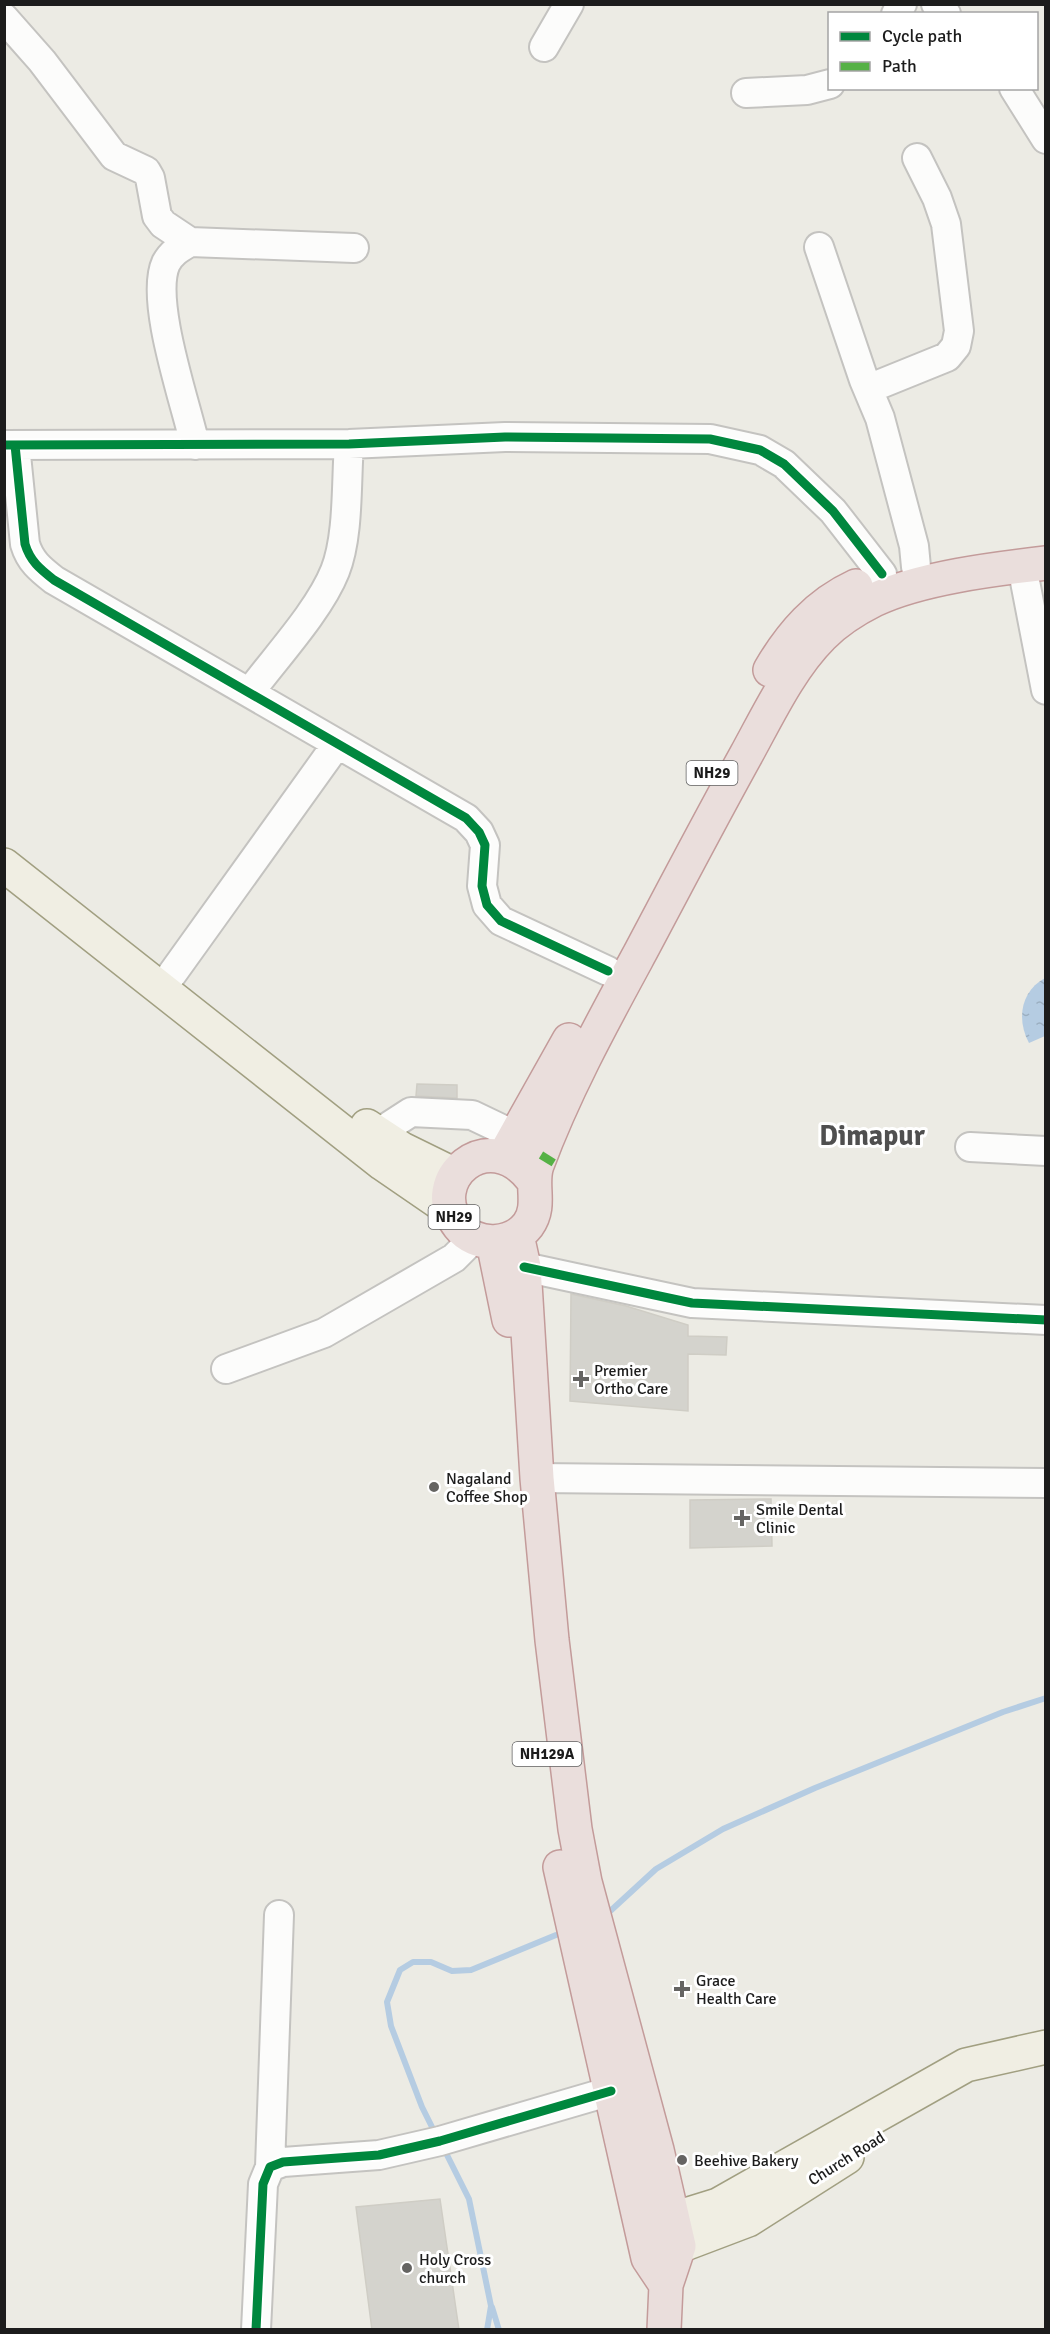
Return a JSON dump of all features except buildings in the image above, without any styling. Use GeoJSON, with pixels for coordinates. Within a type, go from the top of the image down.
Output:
{"type":"FeatureCollection","features":[{"type":"Feature","properties":{"kind":"highway","name":"NH29"},"geometry":{"type":"LineString","coordinates":[[510,1146],[608,971],[719,759],[781,651],[817,610],[846,590],[882,574],[916,567],[1038,558]]}},
{"type":"Feature","properties":{"kind":"highway","name":"NH29"},"geometry":{"type":"LineString","coordinates":[[455,1175],[450,1186],[450,1210],[459,1227],[495,1238],[529,1224],[535,1210],[537,1194],[532,1179],[583,1056],[774,704],[822,636],[846,616],[875,600],[917,585],[1038,558]]}},
{"type":"Feature","properties":{"kind":"highway"},"geometry":{"type":"LineString","coordinates":[[455,1175],[468,1162],[510,1146],[532,1179]]}},
{"type":"Feature","properties":{"kind":"highway","name":"NH129A"},"geometry":{"type":"LineString","coordinates":[[495,1238],[524,1268],[537,1478],[552,1640],[575,1829],[585,1882],[657,2150],[660,2238]]}},
{"type":"Feature","properties":{"kind":"highway","name":"NH129A"},"geometry":{"type":"LineString","coordinates":[[495,1238],[510,1324],[535,1641],[557,1850],[611,2091],[660,2238]]}},
{"type":"Feature","properties":{"kind":"highway"},"geometry":{"type":"LineString","coordinates":[[660,2238],[666,2285],[664,2330]]}},
{"type":"Feature","properties":{"kind":"main road"},"geometry":{"type":"LineString","coordinates":[[4,841],[377,1134],[425,1162],[455,1175]]}},
{"type":"Feature","properties":{"kind":"main road"},"geometry":{"type":"LineString","coordinates":[[4,865],[383,1164],[450,1210]]}},
{"type":"Feature","properties":{"kind":"main road"},"geometry":{"type":"LineString","coordinates":[[660,2238],[966,2065],[1046,2047]]}},
{"type":"Feature","properties":{"kind":"main road","name":"Church Road"},"geometry":{"type":"LineString","coordinates":[[660,2238],[748,2220],[875,2139],[930,2107],[1001,2074],[1046,2065]]}},
{"type":"Feature","properties":{"kind":"street"},"geometry":{"type":"LineString","coordinates":[[544,47],[569,4]]}},
{"type":"Feature","properties":{"kind":"street"},"geometry":{"type":"LineString","coordinates":[[4,18],[42,61],[114,156],[146,171],[152,185],[157,216],[163,224],[190,242]]}},
{"type":"Feature","properties":{"kind":"street"},"geometry":{"type":"LineString","coordinates":[[746,93],[807,90],[828,85]]}},
{"type":"Feature","properties":{"kind":"street"},"geometry":{"type":"LineString","coordinates":[[1015,90],[1046,139]]}},
{"type":"Feature","properties":{"kind":"street"},"geometry":{"type":"LineString","coordinates":[[868,389],[947,357],[956,346],[958,331],[946,224],[937,198],[917,158]]}},
{"type":"Feature","properties":{"kind":"street"},"geometry":{"type":"LineString","coordinates":[[195,445],[164,323],[162,287],[165,264],[175,250],[190,242],[354,248]]}},
{"type":"Feature","properties":{"kind":"street"},"geometry":{"type":"LineString","coordinates":[[819,247],[880,418],[914,546],[916,567]]}},
{"type":"Feature","properties":{"kind":"street"},"geometry":{"type":"LineString","coordinates":[[608,971],[501,921],[487,905],[482,886],[485,845],[466,818],[54,580],[39,568],[29,557],[25,544],[10,445],[349,444],[505,438],[710,439],[760,450],[784,464],[833,511],[882,574]]}},
{"type":"Feature","properties":{"kind":"street"},"geometry":{"type":"LineString","coordinates":[[250,692],[322,596],[335,571],[341,544],[349,444]]}},
{"type":"Feature","properties":{"kind":"street"},"geometry":{"type":"LineString","coordinates":[[1038,558],[1046,690]]}},
{"type":"Feature","properties":{"kind":"street"},"geometry":{"type":"LineString","coordinates":[[172,974],[337,744]]}},
{"type":"Feature","properties":{"kind":"street"},"geometry":{"type":"LineString","coordinates":[[377,1134],[411,1112],[472,1115],[510,1146]]}},
{"type":"Feature","properties":{"kind":"street"},"geometry":{"type":"LineString","coordinates":[[970,1147],[1046,1151]]}},
{"type":"Feature","properties":{"kind":"street"},"geometry":{"type":"LineString","coordinates":[[226,1369],[324,1333],[454,1258],[495,1238]]}},
{"type":"Feature","properties":{"kind":"street"},"geometry":{"type":"LineString","coordinates":[[524,1268],[692,1303],[1046,1320]]}},
{"type":"Feature","properties":{"kind":"street"},"geometry":{"type":"LineString","coordinates":[[537,1478],[1046,1483]]}},
{"type":"Feature","properties":{"kind":"street"},"geometry":{"type":"LineString","coordinates":[[256,2330],[263,2184],[270,2167],[279,1915]]}},
{"type":"Feature","properties":{"kind":"street"},"geometry":{"type":"LineString","coordinates":[[270,2167],[283,2162],[389,2153],[440,2141],[611,2091]]}},
{"type":"Feature","properties":{"kind":"water"},"geometry":{"type":"Polygon","coordinates":[[[1045,978],[1045,1036],[1029,1043],[1023,1025],[1023,1006],[1031,990],[1045,978]]]}},
{"type":"Feature","properties":{"kind":"waterway"},"geometry":{"type":"LineString","coordinates":[[607,1914],[656,1869],[723,1829],[815,1788],[1003,1712],[1046,1698]]}},
{"type":"Feature","properties":{"kind":"waterway"},"geometry":{"type":"LineString","coordinates":[[436,2135],[422,2107],[391,2026],[387,2002],[400,1970],[413,1962],[431,1962],[452,1971],[471,1970],[556,1935]]}},
{"type":"Feature","properties":{"kind":"waterway"},"geometry":{"type":"LineString","coordinates":[[443,2147],[469,2199],[491,2306],[487,2330]]}},
{"type":"Feature","properties":{"kind":"waterway"},"geometry":{"type":"LineString","coordinates":[[492,2307],[499,2330]]}},
{"type":"Feature","properties":{"kind":"marked path"},"geometry":{"type":"LineString","coordinates":[[541,1155],[557,1165]]}},
{"type":"Feature","properties":{"kind":"cycle path"},"geometry":{"type":"LineString","coordinates":[[4,445],[349,444],[505,437],[710,439],[760,450],[784,464],[833,511],[882,574]]}},
{"type":"Feature","properties":{"kind":"cycle path"},"geometry":{"type":"LineString","coordinates":[[15,445],[25,544],[33,560],[44,572],[54,580],[466,818],[479,832],[485,845],[482,886],[487,905],[501,921],[608,971]]}},
{"type":"Feature","properties":{"kind":"cycle path"},"geometry":{"type":"LineString","coordinates":[[524,1267],[692,1303],[1046,1320]]}},
{"type":"Feature","properties":{"kind":"cycle path"},"geometry":{"type":"LineString","coordinates":[[256,2330],[263,2184],[270,2167],[283,2162],[379,2155],[440,2141],[611,2091]]}},
{"type":"Feature","properties":{"kind":"place","name":"Premier Ortho Care"},"geometry":{"type":"Point","coordinates":[581,1379]}},
{"type":"Feature","properties":{"kind":"place","name":"Nagaland Coffee Shop"},"geometry":{"type":"Point","coordinates":[434,1487]}},
{"type":"Feature","properties":{"kind":"place","name":"Smile Dental Clinic"},"geometry":{"type":"Point","coordinates":[742,1518]}},
{"type":"Feature","properties":{"kind":"place","name":"Grace Health Care"},"geometry":{"type":"Point","coordinates":[682,1989]}},
{"type":"Feature","properties":{"kind":"place","name":"Beehive Bakery"},"geometry":{"type":"Point","coordinates":[682,2160]}},
{"type":"Feature","properties":{"kind":"place","name":"Holy Cross church"},"geometry":{"type":"Point","coordinates":[407,2268]}},
{"type":"Feature","properties":{"kind":"district","name":"Dimapur"},"geometry":{"type":"Point","coordinates":[872,1135]}}]}
